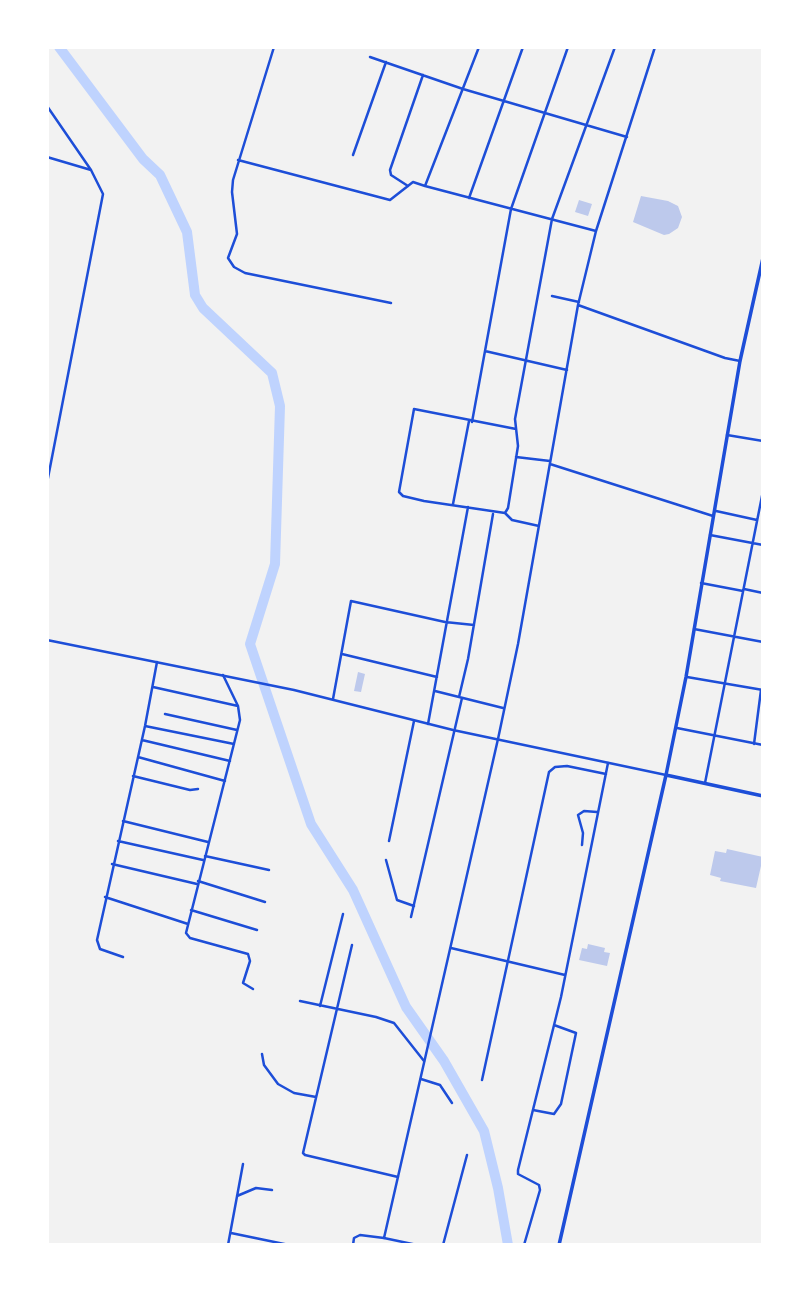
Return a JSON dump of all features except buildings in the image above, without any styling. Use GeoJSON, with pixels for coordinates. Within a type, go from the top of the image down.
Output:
{"type":"FeatureCollection","features":[{"type":"Feature","properties":{"kind":"main road"},"geometry":{"type":"LineString","coordinates":[[559,1245],[676,728],[740,361],[763,258]]}},
{"type":"Feature","properties":{"kind":"main road"},"geometry":{"type":"LineString","coordinates":[[666,775],[763,796]]}},
{"type":"Feature","properties":{"kind":"street"},"geometry":{"type":"LineString","coordinates":[[274,47],[238,160],[232,192],[237,234],[228,258],[234,267],[244,274],[391,303]]}},
{"type":"Feature","properties":{"kind":"street"},"geometry":{"type":"LineString","coordinates":[[425,186],[480,47]]}},
{"type":"Feature","properties":{"kind":"street"},"geometry":{"type":"LineString","coordinates":[[468,198],[523,47]]}},
{"type":"Feature","properties":{"kind":"street"},"geometry":{"type":"LineString","coordinates":[[453,505],[485,351],[510,209],[547,113],[568,47]]}},
{"type":"Feature","properties":{"kind":"street"},"geometry":{"type":"LineString","coordinates":[[505,513],[516,457],[516,419],[552,219],[615,47]]}},
{"type":"Feature","properties":{"kind":"street"},"geometry":{"type":"LineString","coordinates":[[384,1238],[505,709],[579,304],[596,231],[655,47]]}},
{"type":"Feature","properties":{"kind":"street"},"geometry":{"type":"LineString","coordinates":[[369,57],[463,89],[626,137]]}},
{"type":"Feature","properties":{"kind":"street"},"geometry":{"type":"LineString","coordinates":[[353,155],[386,62]]}},
{"type":"Feature","properties":{"kind":"street"},"geometry":{"type":"LineString","coordinates":[[408,186],[391,175],[390,170],[423,75]]}},
{"type":"Feature","properties":{"kind":"street"},"geometry":{"type":"LineString","coordinates":[[47,106],[91,170],[102,190],[103,200],[47,483]]}},
{"type":"Feature","properties":{"kind":"street"},"geometry":{"type":"LineString","coordinates":[[47,157],[91,170]]}},
{"type":"Feature","properties":{"kind":"street"},"geometry":{"type":"LineString","coordinates":[[238,160],[390,200],[414,182],[596,231]]}},
{"type":"Feature","properties":{"kind":"street"},"geometry":{"type":"LineString","coordinates":[[552,296],[740,361]]}},
{"type":"Feature","properties":{"kind":"street"},"geometry":{"type":"LineString","coordinates":[[485,351],[567,370]]}},
{"type":"Feature","properties":{"kind":"street"},"geometry":{"type":"LineString","coordinates":[[516,429],[414,410],[399,492],[403,496],[505,513],[512,520],[539,526]]}},
{"type":"Feature","properties":{"kind":"street"},"geometry":{"type":"LineString","coordinates":[[727,435],[763,441]]}},
{"type":"Feature","properties":{"kind":"street"},"geometry":{"type":"LineString","coordinates":[[516,457],[550,463],[713,513],[757,520]]}},
{"type":"Feature","properties":{"kind":"street"},"geometry":{"type":"LineString","coordinates":[[705,783],[763,491]]}},
{"type":"Feature","properties":{"kind":"street"},"geometry":{"type":"LineString","coordinates":[[428,724],[468,507]]}},
{"type":"Feature","properties":{"kind":"street"},"geometry":{"type":"LineString","coordinates":[[411,917],[440,800],[493,513]]}},
{"type":"Feature","properties":{"kind":"street"},"geometry":{"type":"LineString","coordinates":[[710,535],[763,545]]}},
{"type":"Feature","properties":{"kind":"street"},"geometry":{"type":"LineString","coordinates":[[701,583],[763,593]]}},
{"type":"Feature","properties":{"kind":"street"},"geometry":{"type":"LineString","coordinates":[[333,699],[351,601],[445,622],[474,625]]}},
{"type":"Feature","properties":{"kind":"street"},"geometry":{"type":"LineString","coordinates":[[693,629],[763,642]]}},
{"type":"Feature","properties":{"kind":"street"},"geometry":{"type":"LineString","coordinates":[[47,640],[271,685],[453,730],[666,775]]}},
{"type":"Feature","properties":{"kind":"street"},"geometry":{"type":"LineString","coordinates":[[342,654],[437,677]]}},
{"type":"Feature","properties":{"kind":"street"},"geometry":{"type":"LineString","coordinates":[[123,957],[106,952],[97,945],[105,897],[142,740],[157,662]]}},
{"type":"Feature","properties":{"kind":"street"},"geometry":{"type":"LineString","coordinates":[[223,676],[240,713],[238,730],[186,933],[190,938],[248,954],[250,961],[243,983],[253,989]]}},
{"type":"Feature","properties":{"kind":"street"},"geometry":{"type":"LineString","coordinates":[[686,677],[762,690],[754,744]]}},
{"type":"Feature","properties":{"kind":"street"},"geometry":{"type":"LineString","coordinates":[[153,687],[237,706]]}},
{"type":"Feature","properties":{"kind":"street"},"geometry":{"type":"LineString","coordinates":[[435,691],[505,709]]}},
{"type":"Feature","properties":{"kind":"street"},"geometry":{"type":"LineString","coordinates":[[165,715],[238,730]]}},
{"type":"Feature","properties":{"kind":"street"},"geometry":{"type":"LineString","coordinates":[[389,841],[414,721]]}},
{"type":"Feature","properties":{"kind":"street"},"geometry":{"type":"LineString","coordinates":[[145,726],[234,744]]}},
{"type":"Feature","properties":{"kind":"street"},"geometry":{"type":"LineString","coordinates":[[676,728],[763,746]]}},
{"type":"Feature","properties":{"kind":"street"},"geometry":{"type":"LineString","coordinates":[[142,740],[230,761]]}},
{"type":"Feature","properties":{"kind":"street"},"geometry":{"type":"LineString","coordinates":[[138,757],[225,781]]}},
{"type":"Feature","properties":{"kind":"street"},"geometry":{"type":"LineString","coordinates":[[524,1245],[540,1190],[539,1185],[517,1173],[554,1025],[608,763]]}},
{"type":"Feature","properties":{"kind":"street"},"geometry":{"type":"LineString","coordinates":[[482,1080],[549,772],[555,767],[566,766],[606,775]]}},
{"type":"Feature","properties":{"kind":"street"},"geometry":{"type":"LineString","coordinates":[[133,776],[190,790],[198,789]]}},
{"type":"Feature","properties":{"kind":"street"},"geometry":{"type":"LineString","coordinates":[[582,845],[583,833],[578,815],[584,811],[598,813]]}},
{"type":"Feature","properties":{"kind":"street"},"geometry":{"type":"LineString","coordinates":[[123,821],[208,842]]}},
{"type":"Feature","properties":{"kind":"street"},"geometry":{"type":"LineString","coordinates":[[118,841],[269,870]]}},
{"type":"Feature","properties":{"kind":"street"},"geometry":{"type":"LineString","coordinates":[[386,860],[397,900],[414,906]]}},
{"type":"Feature","properties":{"kind":"street"},"geometry":{"type":"LineString","coordinates":[[113,864],[197,882],[265,902]]}},
{"type":"Feature","properties":{"kind":"street"},"geometry":{"type":"LineString","coordinates":[[105,897],[188,924]]}},
{"type":"Feature","properties":{"kind":"street"},"geometry":{"type":"LineString","coordinates":[[191,910],[257,930]]}},
{"type":"Feature","properties":{"kind":"street"},"geometry":{"type":"LineString","coordinates":[[320,1006],[343,914]]}},
{"type":"Feature","properties":{"kind":"street"},"geometry":{"type":"LineString","coordinates":[[352,944],[304,1154],[398,1177]]}},
{"type":"Feature","properties":{"kind":"street"},"geometry":{"type":"LineString","coordinates":[[451,948],[565,975]]}},
{"type":"Feature","properties":{"kind":"street"},"geometry":{"type":"LineString","coordinates":[[300,1002],[394,1023],[424,1061]]}},
{"type":"Feature","properties":{"kind":"street"},"geometry":{"type":"LineString","coordinates":[[533,1110],[553,1115],[561,1104],[576,1033],[554,1025]]}},
{"type":"Feature","properties":{"kind":"street"},"geometry":{"type":"LineString","coordinates":[[262,1054],[264,1065],[278,1084],[294,1093],[316,1097]]}},
{"type":"Feature","properties":{"kind":"street"},"geometry":{"type":"LineString","coordinates":[[419,1079],[440,1085],[452,1103]]}},
{"type":"Feature","properties":{"kind":"street"},"geometry":{"type":"LineString","coordinates":[[443,1245],[467,1155]]}},
{"type":"Feature","properties":{"kind":"street"},"geometry":{"type":"LineString","coordinates":[[228,1245],[243,1164]]}},
{"type":"Feature","properties":{"kind":"street"},"geometry":{"type":"LineString","coordinates":[[237,1196],[256,1188],[272,1190]]}},
{"type":"Feature","properties":{"kind":"street"},"geometry":{"type":"LineString","coordinates":[[230,1233],[289,1245]]}},
{"type":"Feature","properties":{"kind":"street"},"geometry":{"type":"LineString","coordinates":[[352,1245],[354,1238],[360,1235],[416,1245]]}},
{"type":"Feature","properties":{"kind":"waterway"},"geometry":{"type":"LineString","coordinates":[[59,47],[143,159],[160,175],[187,232],[195,295],[203,308],[272,373],[280,406],[275,564],[250,644],[311,824],[353,890],[406,1007],[444,1061],[484,1131],[508,1245]]}}]}
